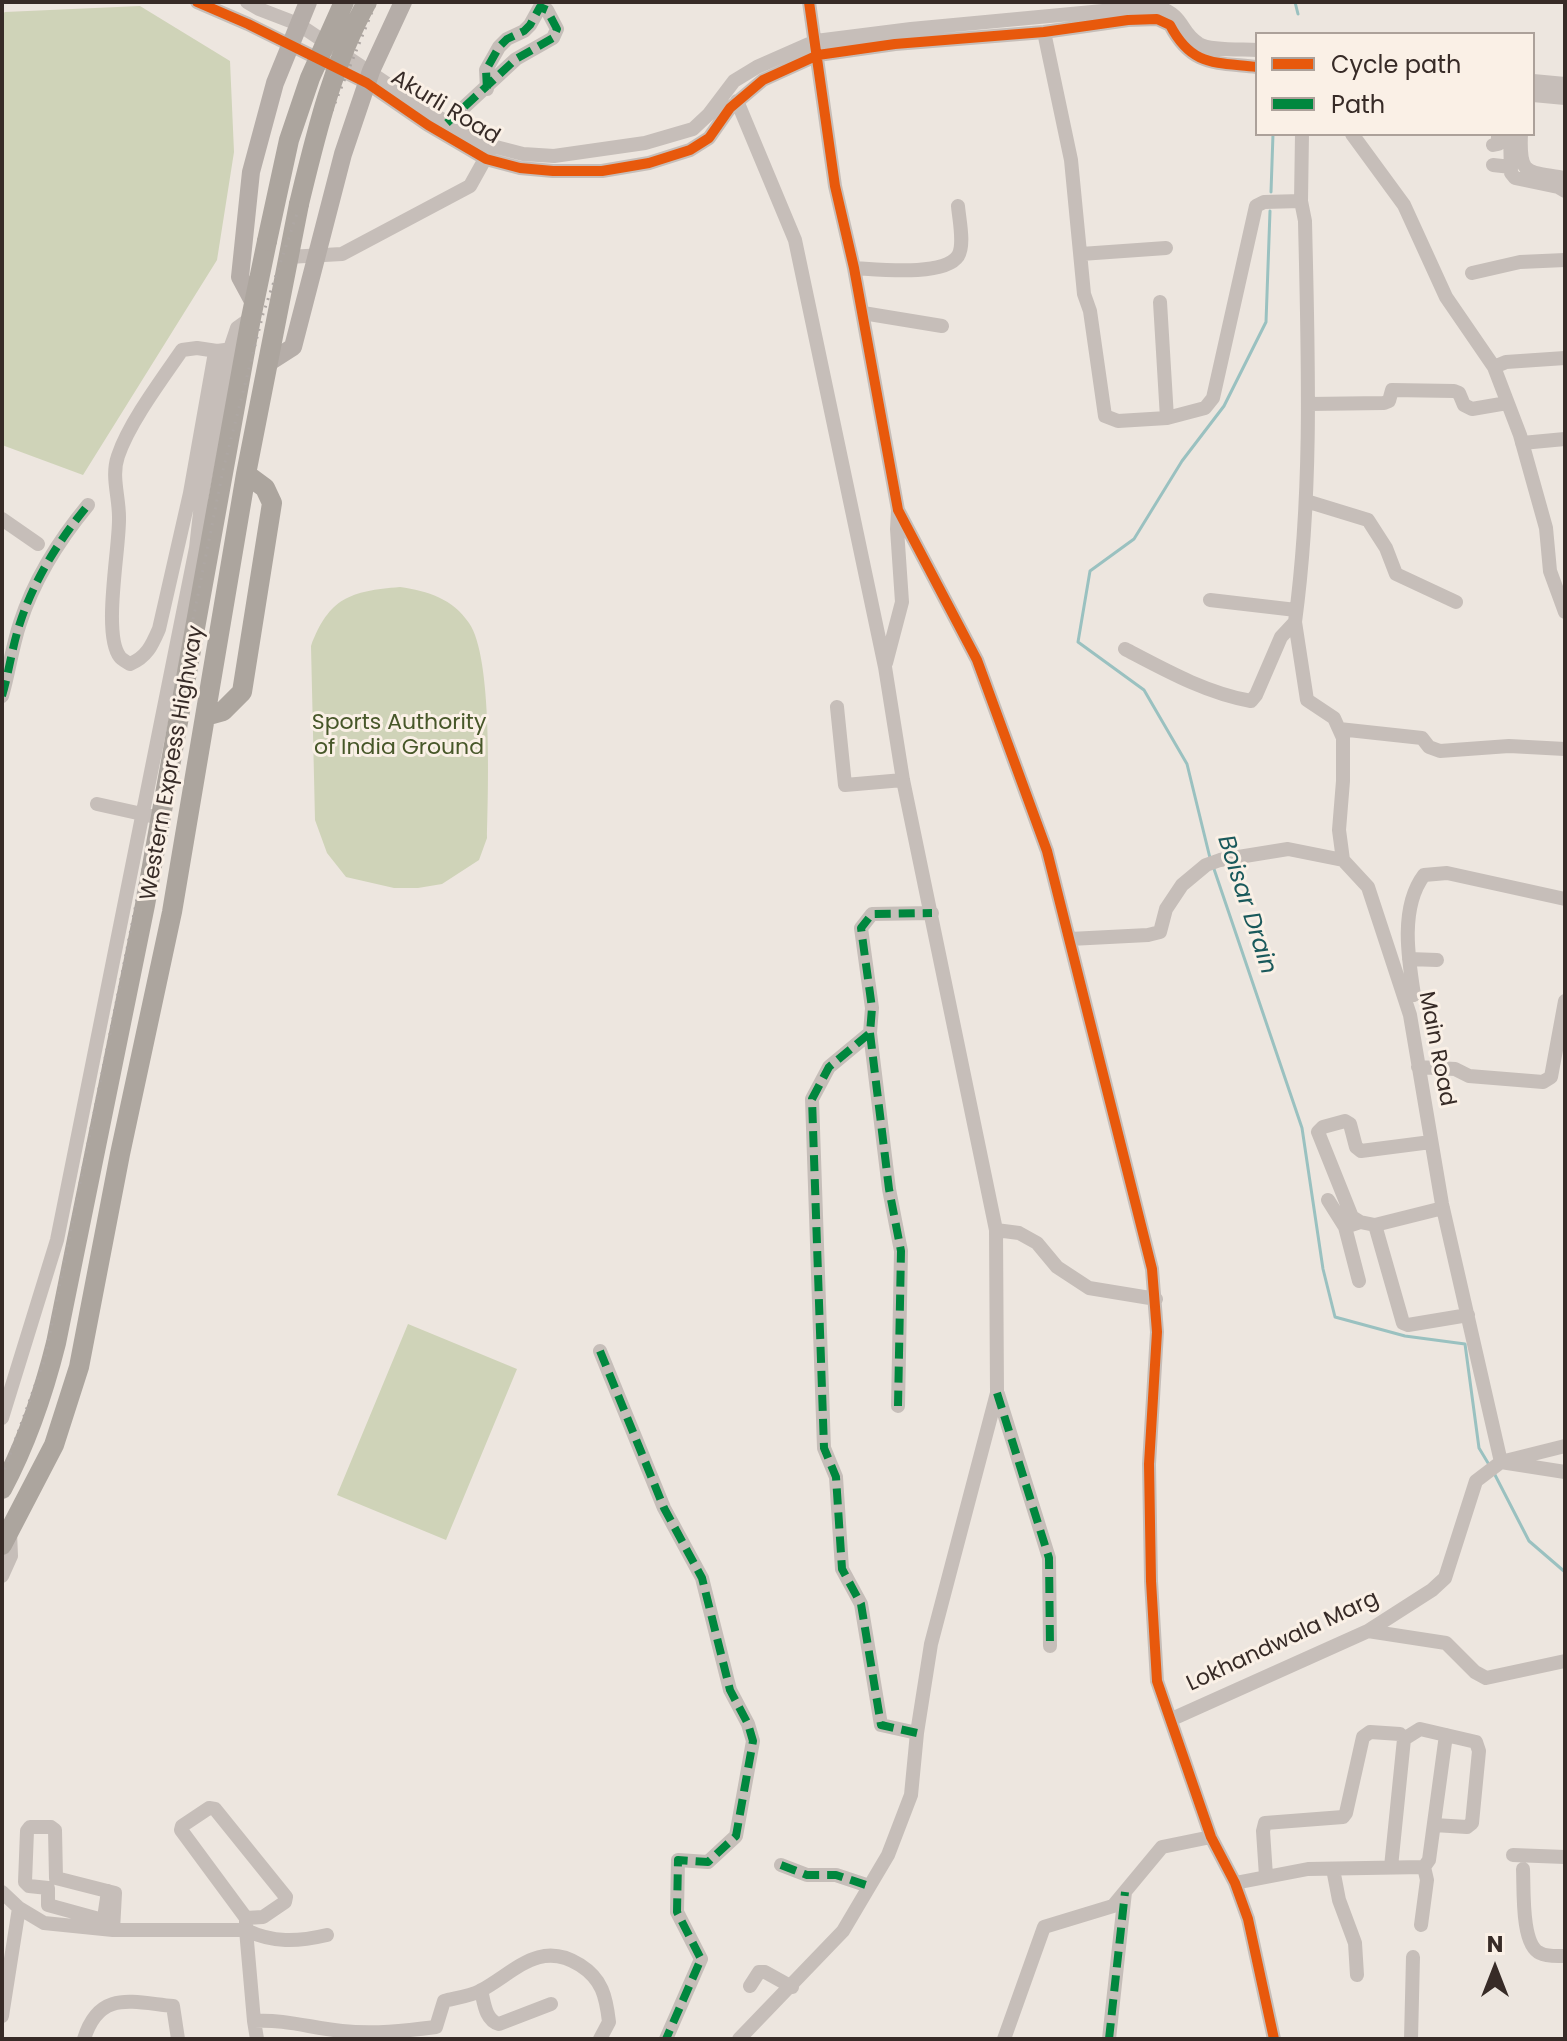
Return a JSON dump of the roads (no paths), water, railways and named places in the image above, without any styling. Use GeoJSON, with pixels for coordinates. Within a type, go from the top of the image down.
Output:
{"type":"FeatureCollection","features":[{"type":"Feature","properties":{"kind":"highway","name":"Western Express Highway"},"geometry":{"type":"LineString","coordinates":[[2,1489],[27,1439],[56,1343],[139,937],[142,867],[231,350],[252,311],[289,140],[310,78],[344,2]]}},
{"type":"Feature","properties":{"kind":"highway","name":"Western Express Highway"},"geometry":{"type":"LineString","coordinates":[[6,1536],[54,1445],[79,1367],[120,1154],[172,912],[246,474],[299,204],[339,58],[367,2]]}},
{"type":"Feature","properties":{"kind":"highway"},"geometry":{"type":"LineString","coordinates":[[205,716],[223,711],[242,692],[272,503],[265,488],[246,474]]}},
{"type":"Feature","properties":{"kind":"highway"},"geometry":{"type":"LineString","coordinates":[[228,577],[260,583]]}},
{"type":"Feature","properties":{"kind":"highway"},"geometry":{"type":"LineString","coordinates":[[118,932],[139,937]]}},
{"type":"Feature","properties":{"kind":"main road"},"geometry":{"type":"LineString","coordinates":[[252,311],[240,277],[251,172],[275,83],[308,2]]}},
{"type":"Feature","properties":{"kind":"main road"},"geometry":{"type":"LineString","coordinates":[[268,363],[293,347],[343,154],[369,77],[403,2]]}},
{"type":"Feature","properties":{"kind":"street","name":"Akurli Road"},"geometry":{"type":"LineString","coordinates":[[197,2],[290,46],[369,77],[489,152],[554,156],[645,143],[693,129],[709,114],[734,81],[757,67],[817,48],[1049,9],[1156,6],[1178,16],[1198,43],[1209,48],[1255,50]]}},
{"type":"Feature","properties":{"kind":"street","name":"Akurli Road"},"geometry":{"type":"LineString","coordinates":[[247,2],[298,24],[428,125],[520,168],[553,171],[602,171],[649,163],[690,150],[709,138],[737,101],[763,80],[817,48],[1044,32],[1157,19],[1170,25],[1190,53],[1203,61],[1255,67]]}},
{"type":"Feature","properties":{"kind":"street"},"geometry":{"type":"LineString","coordinates":[[809,2],[835,186],[863,313],[898,510],[902,602],[885,667]]}},
{"type":"Feature","properties":{"kind":"street"},"geometry":{"type":"LineString","coordinates":[[447,123],[487,89],[516,59],[553,38],[557,29],[547,10],[537,9],[530,25],[499,47],[486,70],[487,89]]}},
{"type":"Feature","properties":{"kind":"street"},"geometry":{"type":"LineString","coordinates":[[1044,32],[1071,160],[1084,294],[1090,311],[1105,416],[1118,421],[1167,418],[1205,408],[1213,398],[1256,206],[1264,202],[1301,201]]}},
{"type":"Feature","properties":{"kind":"street"},"geometry":{"type":"LineString","coordinates":[[1535,81],[1565,84]]}},
{"type":"Feature","properties":{"kind":"street"},"geometry":{"type":"LineString","coordinates":[[1535,95],[1565,98]]}},
{"type":"Feature","properties":{"kind":"street"},"geometry":{"type":"LineString","coordinates":[[737,101],[795,240],[885,667],[903,780],[996,1230],[997,1393],[931,1644],[911,1795],[888,1855],[843,1931],[739,2039]]}},
{"type":"Feature","properties":{"kind":"street"},"geometry":{"type":"LineString","coordinates":[[1070,939],[1160,932],[1166,909],[1182,885],[1211,864],[1288,849],[1343,860],[1339,830],[1343,738],[1334,718],[1307,700],[1296,616],[1306,501],[1309,404],[1305,221],[1301,201],[1302,136]]}},
{"type":"Feature","properties":{"kind":"street"},"geometry":{"type":"LineString","coordinates":[[1353,136],[1404,205],[1446,297],[1494,367],[1522,443],[1546,528],[1550,571],[1565,612]]}},
{"type":"Feature","properties":{"kind":"street"},"geometry":{"type":"LineString","coordinates":[[1510,136],[1511,173],[1515,178],[1565,191]]}},
{"type":"Feature","properties":{"kind":"street"},"geometry":{"type":"LineString","coordinates":[[1521,136],[1523,166],[1529,171],[1565,178]]}},
{"type":"Feature","properties":{"kind":"street"},"geometry":{"type":"LineString","coordinates":[[288,257],[342,254],[470,186],[489,152]]}},
{"type":"Feature","properties":{"kind":"street"},"geometry":{"type":"LineString","coordinates":[[1493,165],[1511,167]]}},
{"type":"Feature","properties":{"kind":"street"},"geometry":{"type":"LineString","coordinates":[[854,268],[906,270],[947,264],[957,259],[960,250],[958,206]]}},
{"type":"Feature","properties":{"kind":"street"},"geometry":{"type":"LineString","coordinates":[[1081,254],[1166,248]]}},
{"type":"Feature","properties":{"kind":"street"},"geometry":{"type":"LineString","coordinates":[[1472,273],[1520,262],[1565,260]]}},
{"type":"Feature","properties":{"kind":"street"},"geometry":{"type":"LineString","coordinates":[[1160,302],[1167,418]]}},
{"type":"Feature","properties":{"kind":"street"},"geometry":{"type":"LineString","coordinates":[[863,313],[942,326]]}},
{"type":"Feature","properties":{"kind":"street"},"geometry":{"type":"LineString","coordinates":[[182,350],[231,350],[196,494],[159,629],[150,650],[130,664],[120,658],[115,646],[111,603],[119,517],[114,473],[118,454],[182,350]]}},
{"type":"Feature","properties":{"kind":"street"},"geometry":{"type":"LineString","coordinates":[[1494,367],[1506,362],[1565,358]]}},
{"type":"Feature","properties":{"kind":"street"},"geometry":{"type":"LineString","coordinates":[[1309,404],[1384,403],[1389,401],[1392,390],[1454,391],[1459,393],[1464,405],[1472,409],[1507,403]]}},
{"type":"Feature","properties":{"kind":"street"},"geometry":{"type":"LineString","coordinates":[[1522,443],[1565,439]]}},
{"type":"Feature","properties":{"kind":"street"},"geometry":{"type":"LineString","coordinates":[[97,804],[151,816],[196,548],[196,494]]}},
{"type":"Feature","properties":{"kind":"street"},"geometry":{"type":"LineString","coordinates":[[1306,501],[1368,520],[1386,548],[1396,574],[1456,602]]}},
{"type":"Feature","properties":{"kind":"street"},"geometry":{"type":"LineString","coordinates":[[2,696],[29,598],[58,544],[88,505]]}},
{"type":"Feature","properties":{"kind":"street"},"geometry":{"type":"LineString","coordinates":[[898,510],[977,660],[1047,851],[1152,1269],[1157,1332],[1149,1464],[1157,1681],[1211,1837],[1235,1883],[1248,1919],[1274,2039]]}},
{"type":"Feature","properties":{"kind":"street"},"geometry":{"type":"LineString","coordinates":[[2,519],[38,544]]}},
{"type":"Feature","properties":{"kind":"street"},"geometry":{"type":"LineString","coordinates":[[1210,600],[1296,616]]}},
{"type":"Feature","properties":{"kind":"street"},"geometry":{"type":"LineString","coordinates":[[1125,649],[1228,697],[1251,701],[1281,637],[1296,616]]}},
{"type":"Feature","properties":{"kind":"street"},"geometry":{"type":"LineString","coordinates":[[837,707],[845,785],[903,780]]}},
{"type":"Feature","properties":{"kind":"street"},"geometry":{"type":"LineString","coordinates":[[1339,729],[1422,738],[1429,747],[1440,751],[1509,746],[1565,749]]}},
{"type":"Feature","properties":{"kind":"street","name":"Main Road"},"geometry":{"type":"LineString","coordinates":[[1343,860],[1368,887],[1410,1015],[1443,1208],[1500,1463]]}},
{"type":"Feature","properties":{"kind":"street"},"geometry":{"type":"LineString","coordinates":[[2,1418],[57,1240],[118,932],[142,867]]}},
{"type":"Feature","properties":{"kind":"street"},"geometry":{"type":"LineString","coordinates":[[1414,995],[1408,939],[1414,888],[1424,875],[1447,873],[1565,899]]}},
{"type":"Feature","properties":{"kind":"street"},"geometry":{"type":"LineString","coordinates":[[898,1406],[901,1251],[889,1189],[870,1033],[872,1008],[861,928],[872,914],[932,913]]}},
{"type":"Feature","properties":{"kind":"street"},"geometry":{"type":"LineString","coordinates":[[1409,959],[1437,960]]}},
{"type":"Feature","properties":{"kind":"street"},"geometry":{"type":"LineString","coordinates":[[1418,1067],[1455,1069],[1469,1076],[1543,1082],[1551,1077],[1565,1001]]}},
{"type":"Feature","properties":{"kind":"street"},"geometry":{"type":"LineString","coordinates":[[870,1033],[829,1067],[812,1099],[824,1448],[836,1477],[842,1569],[861,1604],[881,1725],[917,1733]]}},
{"type":"Feature","properties":{"kind":"street"},"geometry":{"type":"LineString","coordinates":[[1431,1142],[1361,1151],[1356,1147],[1350,1124],[1345,1121],[1323,1127],[1318,1132],[1352,1217],[1367,1223],[1403,1323],[1408,1325],[1468,1315]]}},
{"type":"Feature","properties":{"kind":"street"},"geometry":{"type":"LineString","coordinates":[[1328,1200],[1345,1227],[1359,1281]]}},
{"type":"Feature","properties":{"kind":"street"},"geometry":{"type":"LineString","coordinates":[[1345,1227],[1443,1208]]}},
{"type":"Feature","properties":{"kind":"street"},"geometry":{"type":"LineString","coordinates":[[996,1230],[1019,1233],[1037,1243],[1057,1267],[1089,1288],[1156,1299]]}},
{"type":"Feature","properties":{"kind":"street"},"geometry":{"type":"LineString","coordinates":[[600,1351],[664,1508],[702,1578],[730,1690],[748,1724],[753,1741],[736,1836],[708,1862],[678,1860],[677,1912],[701,1959],[666,2039]]}},
{"type":"Feature","properties":{"kind":"street"},"geometry":{"type":"LineString","coordinates":[[997,1393],[1049,1558],[1050,1646]]}},
{"type":"Feature","properties":{"kind":"street","name":"Lokhandwala Marg"},"geometry":{"type":"LineString","coordinates":[[1172,1719],[1368,1631],[1432,1590],[1445,1578],[1476,1481],[1500,1463],[1565,1446]]}},
{"type":"Feature","properties":{"kind":"street"},"geometry":{"type":"LineString","coordinates":[[1500,1463],[1565,1472]]}},
{"type":"Feature","properties":{"kind":"street"},"geometry":{"type":"LineString","coordinates":[[2,1576],[11,1556],[6,1536]]}},
{"type":"Feature","properties":{"kind":"street"},"geometry":{"type":"LineString","coordinates":[[1368,1631],[1446,1643],[1475,1672],[1486,1678],[1565,1661]]}},
{"type":"Feature","properties":{"kind":"street"},"geometry":{"type":"LineString","coordinates":[[1404,1739],[1420,1729],[1476,1742],[1479,1751],[1472,1823],[1467,1827],[1434,1825]]}},
{"type":"Feature","properties":{"kind":"street"},"geometry":{"type":"LineString","coordinates":[[1266,1876],[1265,1823],[1343,1817],[1363,1737],[1370,1732],[1400,1734],[1404,1739],[1391,1867]]}},
{"type":"Feature","properties":{"kind":"street"},"geometry":{"type":"LineString","coordinates":[[1421,1925],[1427,1880],[1424,1867],[1429,1860],[1446,1735]]}},
{"type":"Feature","properties":{"kind":"street"},"geometry":{"type":"LineString","coordinates":[[2,1892],[19,1908],[44,1923],[113,1930],[246,1924],[263,1917],[285,1902],[286,1897],[215,1809],[209,1808],[182,1826],[181,1830],[246,1924],[266,1940],[327,1935]]}},
{"type":"Feature","properties":{"kind":"street"},"geometry":{"type":"LineString","coordinates":[[1004,2039],[1044,1927],[1113,1906],[1162,1847],[1211,1837]]}},
{"type":"Feature","properties":{"kind":"street"},"geometry":{"type":"LineString","coordinates":[[1513,1855],[1565,1857]]}},
{"type":"Feature","properties":{"kind":"street"},"geometry":{"type":"LineString","coordinates":[[781,1865],[807,1875],[836,1875],[869,1886]]}},
{"type":"Feature","properties":{"kind":"street"},"geometry":{"type":"LineString","coordinates":[[1235,1883],[1308,1869],[1424,1867]]}},
{"type":"Feature","properties":{"kind":"street"},"geometry":{"type":"LineString","coordinates":[[1333,1869],[1339,1900],[1355,1943],[1357,1975]]}},
{"type":"Feature","properties":{"kind":"street"},"geometry":{"type":"LineString","coordinates":[[1523,1869],[1527,1932],[1531,1947],[1549,1956],[1565,1956]]}},
{"type":"Feature","properties":{"kind":"street"},"geometry":{"type":"LineString","coordinates":[[108,1891],[104,1918],[48,1905],[52,1883],[108,1891],[115,1893],[113,1930]]}},
{"type":"Feature","properties":{"kind":"street"},"geometry":{"type":"LineString","coordinates":[[1109,2039],[1125,1892]]}},
{"type":"Feature","properties":{"kind":"street"},"geometry":{"type":"LineString","coordinates":[[2,2016],[19,1908]]}},
{"type":"Feature","properties":{"kind":"street"},"geometry":{"type":"LineString","coordinates":[[246,1924],[257,2039]]}},
{"type":"Feature","properties":{"kind":"street"},"geometry":{"type":"LineString","coordinates":[[254,2021],[284,2022],[361,2035],[433,2033],[444,2001],[481,1990],[532,1959],[555,1954],[595,1975],[604,1992],[609,2022],[600,2039]]}},
{"type":"Feature","properties":{"kind":"street"},"geometry":{"type":"LineString","coordinates":[[1411,2039],[1413,1957]]}},
{"type":"Feature","properties":{"kind":"street"},"geometry":{"type":"LineString","coordinates":[[750,1986],[759,1972],[765,1972],[792,1987]]}},
{"type":"Feature","properties":{"kind":"street"},"geometry":{"type":"LineString","coordinates":[[481,1990],[489,2017],[499,2024],[551,2004]]}},
{"type":"Feature","properties":{"kind":"street"},"geometry":{"type":"LineString","coordinates":[[84,2039],[89,2022],[101,2008],[117,2001],[173,2006],[178,2039]]}},
{"type":"Feature","properties":{"kind":"waterway"},"geometry":{"type":"LineString","coordinates":[[1295,2],[1298,14]]}},
{"type":"Feature","properties":{"kind":"waterway","name":"Boisar Drain"},"geometry":{"type":"LineString","coordinates":[[1271,192],[1273,136]]}},
{"type":"Feature","properties":{"kind":"waterway","name":"Boisar Drain"},"geometry":{"type":"LineString","coordinates":[[1210,858],[1187,764],[1144,690],[1078,642],[1090,571],[1134,539],[1182,461],[1224,406],[1266,322],[1270,211]]}},
{"type":"Feature","properties":{"kind":"waterway","name":"Boisar Drain"},"geometry":{"type":"LineString","coordinates":[[1214,869],[1302,1128],[1323,1269],[1335,1317],[1405,1336],[1465,1344],[1479,1448],[1488,1463]]}},
{"type":"Feature","properties":{"kind":"waterway","name":"Boisar Drain"},"geometry":{"type":"LineString","coordinates":[[1494,1473],[1529,1541],[1565,1572]]}},
{"type":"Feature","properties":{"kind":"railway"},"geometry":{"type":"LineString","coordinates":[[2,1477],[45,1358],[223,470],[263,314],[331,113],[376,2]]}},
{"type":"Feature","properties":{"kind":"park label","name":"Sports Authority of India Ground"},"geometry":{"type":"Point","coordinates":[399,736]}}]}
